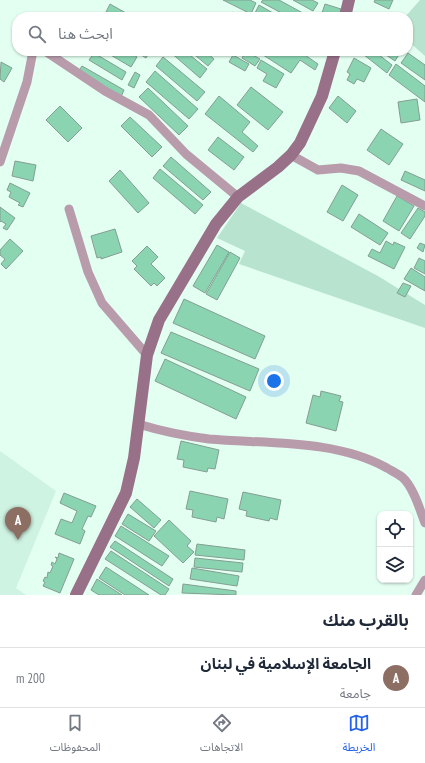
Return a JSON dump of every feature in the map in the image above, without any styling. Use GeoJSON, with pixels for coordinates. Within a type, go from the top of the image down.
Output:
{"type":"FeatureCollection","features":[{"type":"Feature","properties":{"kind":"street"},"geometry":{"type":"LineString","coordinates":[[346,12],[349,0]]}},
{"type":"Feature","properties":{"kind":"street"},"geometry":{"type":"LineString","coordinates":[[0,162],[27,82],[32,56]]}},
{"type":"Feature","properties":{"kind":"street"},"geometry":{"type":"LineString","coordinates":[[52,56],[104,91],[149,115],[186,154],[238,197]]}},
{"type":"Feature","properties":{"kind":"street"},"geometry":{"type":"LineString","coordinates":[[76,595],[126,492],[134,458],[147,354],[159,320],[216,224],[238,197],[291,155],[300,144],[322,96],[334,56]]}},
{"type":"Feature","properties":{"kind":"street"},"geometry":{"type":"LineString","coordinates":[[291,155],[318,170],[341,168],[359,171],[425,206]]}},
{"type":"Feature","properties":{"kind":"street"},"geometry":{"type":"LineString","coordinates":[[69,209],[88,272],[102,303],[147,354]]}},
{"type":"Feature","properties":{"kind":"street"},"geometry":{"type":"LineString","coordinates":[[138,424],[166,433],[209,439],[267,441],[336,449],[371,460],[403,478],[416,500],[425,523]]}},
{"type":"Feature","properties":{"kind":"street"},"geometry":{"type":"LineString","coordinates":[[416,595],[425,580]]}},
{"type":"Feature","properties":{"kind":"shaded area"},"geometry":{"type":"Polygon","coordinates":[[[420,0],[425,0],[425,56],[413,45],[413,12],[409,12],[420,0]]]}},
{"type":"Feature","properties":{"kind":"shaded area"},"geometry":{"type":"Polygon","coordinates":[[[241,203],[378,276],[425,305],[425,328],[239,264],[245,251],[217,238],[241,203]]]}},
{"type":"Feature","properties":{"kind":"shaded area"},"geometry":{"type":"Polygon","coordinates":[[[0,451],[56,491],[16,588],[26,595],[0,595],[0,451]]]}},
{"type":"Feature","properties":{"kind":"building"},"geometry":{"type":"Polygon","coordinates":[[[223,0],[250,0],[256,3],[252,12],[247,12],[223,0]]]}},
{"type":"Feature","properties":{"kind":"building"},"geometry":{"type":"Polygon","coordinates":[[[263,0],[279,0],[301,12],[280,12],[261,2],[263,0]]]}},
{"type":"Feature","properties":{"kind":"building"},"geometry":{"type":"Polygon","coordinates":[[[293,0],[312,0],[318,3],[313,11],[293,0]]]}},
{"type":"Feature","properties":{"kind":"building"},"geometry":{"type":"Polygon","coordinates":[[[375,0],[393,0],[389,9],[374,2],[375,0]]]}},
{"type":"Feature","properties":{"kind":"building"},"geometry":{"type":"Polygon","coordinates":[[[110,4],[124,12],[106,12],[110,4]]]}},
{"type":"Feature","properties":{"kind":"building"},"geometry":{"type":"Polygon","coordinates":[[[325,4],[341,9],[340,12],[322,12],[325,4]]]}},
{"type":"Feature","properties":{"kind":"building"},"geometry":{"type":"Polygon","coordinates":[[[259,5],[271,12],[256,12],[259,5]]]}},
{"type":"Feature","properties":{"kind":"building"},"geometry":{"type":"Polygon","coordinates":[[[92,56],[99,56],[126,72],[122,80],[89,60],[92,56]]]}},
{"type":"Feature","properties":{"kind":"building"},"geometry":{"type":"Polygon","coordinates":[[[112,56],[136,56],[137,57],[131,67],[112,56]]]}},
{"type":"Feature","properties":{"kind":"building"},"geometry":{"type":"Polygon","coordinates":[[[175,56],[191,56],[207,69],[200,78],[175,56]]]}},
{"type":"Feature","properties":{"kind":"building"},"geometry":{"type":"Polygon","coordinates":[[[196,56],[211,56],[214,59],[208,66],[196,56]]]}},
{"type":"Feature","properties":{"kind":"building"},"geometry":{"type":"Polygon","coordinates":[[[232,56],[235,56],[249,64],[245,71],[229,62],[232,56]]]}},
{"type":"Feature","properties":{"kind":"building"},"geometry":{"type":"Polygon","coordinates":[[[243,56],[255,56],[260,59],[255,66],[242,58],[243,56]]]}},
{"type":"Feature","properties":{"kind":"building"},"geometry":{"type":"Polygon","coordinates":[[[265,56],[306,56],[318,64],[315,70],[300,60],[291,73],[265,56]]]}},
{"type":"Feature","properties":{"kind":"building"},"geometry":{"type":"Polygon","coordinates":[[[365,56],[380,56],[392,65],[387,73],[365,56]]]}},
{"type":"Feature","properties":{"kind":"building"},"geometry":{"type":"Polygon","coordinates":[[[388,56],[398,56],[395,61],[388,56]]]}},
{"type":"Feature","properties":{"kind":"building"},"geometry":{"type":"Polygon","coordinates":[[[406,56],[412,56],[425,65],[425,80],[401,63],[406,56]]]}},
{"type":"Feature","properties":{"kind":"building"},"geometry":{"type":"Polygon","coordinates":[[[163,57],[205,92],[197,101],[156,66],[163,57]]]}},
{"type":"Feature","properties":{"kind":"building"},"geometry":{"type":"Polygon","coordinates":[[[354,58],[371,68],[364,82],[357,79],[354,84],[347,80],[350,74],[347,72],[354,58]]]}},
{"type":"Feature","properties":{"kind":"building"},"geometry":{"type":"Polygon","coordinates":[[[261,60],[284,74],[276,88],[263,81],[267,74],[257,68],[261,60]]]}},
{"type":"Feature","properties":{"kind":"building"},"geometry":{"type":"Polygon","coordinates":[[[1,62],[12,68],[4,82],[0,79],[1,62]]]}},
{"type":"Feature","properties":{"kind":"building"},"geometry":{"type":"Polygon","coordinates":[[[396,64],[425,86],[425,102],[389,75],[396,64]]]}},
{"type":"Feature","properties":{"kind":"building"},"geometry":{"type":"Polygon","coordinates":[[[82,66],[124,90],[121,97],[78,72],[82,66]]]}},
{"type":"Feature","properties":{"kind":"building"},"geometry":{"type":"Polygon","coordinates":[[[155,71],[198,109],[189,119],[146,82],[155,71]]]}},
{"type":"Feature","properties":{"kind":"building"},"geometry":{"type":"Polygon","coordinates":[[[135,72],[140,75],[134,88],[128,85],[135,72]]]}},
{"type":"Feature","properties":{"kind":"building"},"geometry":{"type":"Polygon","coordinates":[[[251,87],[283,112],[268,130],[237,105],[251,87]]]}},
{"type":"Feature","properties":{"kind":"building"},"geometry":{"type":"Polygon","coordinates":[[[148,88],[188,126],[179,135],[139,97],[148,88]]]}},
{"type":"Feature","properties":{"kind":"building"},"geometry":{"type":"Polygon","coordinates":[[[219,96],[250,122],[242,132],[258,146],[253,152],[205,114],[219,96]]]}},
{"type":"Feature","properties":{"kind":"building"},"geometry":{"type":"Polygon","coordinates":[[[338,96],[356,111],[347,123],[329,108],[338,96]]]}},
{"type":"Feature","properties":{"kind":"building"},"geometry":{"type":"Polygon","coordinates":[[[417,99],[420,120],[401,123],[398,102],[417,99]]]}},
{"type":"Feature","properties":{"kind":"building"},"geometry":{"type":"Polygon","coordinates":[[[60,106],[82,128],[68,142],[46,120],[60,106]]]}},
{"type":"Feature","properties":{"kind":"building"},"geometry":{"type":"Polygon","coordinates":[[[130,117],[162,147],[152,157],[121,126],[130,117]]]}},
{"type":"Feature","properties":{"kind":"building"},"geometry":{"type":"Polygon","coordinates":[[[381,129],[403,144],[389,165],[367,150],[381,129]]]}},
{"type":"Feature","properties":{"kind":"building"},"geometry":{"type":"Polygon","coordinates":[[[218,137],[244,157],[234,170],[208,150],[218,137]]]}},
{"type":"Feature","properties":{"kind":"building"},"geometry":{"type":"Polygon","coordinates":[[[171,157],[211,192],[203,200],[163,166],[171,157]]]}},
{"type":"Feature","properties":{"kind":"building"},"geometry":{"type":"Polygon","coordinates":[[[15,161],[36,165],[33,181],[12,176],[15,161]]]}},
{"type":"Feature","properties":{"kind":"building"},"geometry":{"type":"Polygon","coordinates":[[[160,169],[203,205],[195,214],[153,178],[160,169]]]}},
{"type":"Feature","properties":{"kind":"building"},"geometry":{"type":"Polygon","coordinates":[[[120,170],[149,203],[138,213],[109,181],[120,170]]]}},
{"type":"Feature","properties":{"kind":"building"},"geometry":{"type":"Polygon","coordinates":[[[405,171],[425,180],[425,191],[401,180],[405,171]]]}},
{"type":"Feature","properties":{"kind":"building"},"geometry":{"type":"Polygon","coordinates":[[[10,183],[30,193],[23,207],[18,205],[20,203],[9,197],[11,192],[7,190],[10,183]]]}},
{"type":"Feature","properties":{"kind":"building"},"geometry":{"type":"Polygon","coordinates":[[[342,185],[358,195],[343,221],[327,212],[342,185]]]}},
{"type":"Feature","properties":{"kind":"building"},"geometry":{"type":"Polygon","coordinates":[[[397,196],[414,206],[399,231],[383,221],[397,196]]]}},
{"type":"Feature","properties":{"kind":"building"},"geometry":{"type":"Polygon","coordinates":[[[0,207],[15,218],[7,230],[3,228],[6,224],[1,221],[0,222],[0,207]]]}},
{"type":"Feature","properties":{"kind":"building"},"geometry":{"type":"Polygon","coordinates":[[[418,208],[425,212],[425,216],[410,239],[401,233],[418,208]]]}},
{"type":"Feature","properties":{"kind":"building"},"geometry":{"type":"Polygon","coordinates":[[[359,214],[388,233],[380,245],[351,227],[359,214]]]}},
{"type":"Feature","properties":{"kind":"building"},"geometry":{"type":"Polygon","coordinates":[[[115,229],[122,252],[101,259],[101,257],[97,258],[91,236],[115,229]]]}},
{"type":"Feature","properties":{"kind":"building"},"geometry":{"type":"Polygon","coordinates":[[[10,239],[23,251],[6,269],[1,264],[5,259],[0,255],[0,250],[10,239]]]}},
{"type":"Feature","properties":{"kind":"building"},"geometry":{"type":"Polygon","coordinates":[[[386,241],[393,245],[394,242],[405,247],[394,269],[368,256],[372,249],[380,253],[386,241]]]}},
{"type":"Feature","properties":{"kind":"building"},"geometry":{"type":"Polygon","coordinates":[[[420,243],[425,245],[423,252],[417,248],[420,243]]]}},
{"type":"Feature","properties":{"kind":"building"},"geometry":{"type":"Polygon","coordinates":[[[217,245],[229,252],[205,293],[193,286],[217,245]]]}},
{"type":"Feature","properties":{"kind":"building"},"geometry":{"type":"Polygon","coordinates":[[[147,246],[158,257],[151,264],[165,278],[157,286],[154,283],[151,286],[134,269],[137,266],[132,261],[147,246]]]}},
{"type":"Feature","properties":{"kind":"building"},"geometry":{"type":"Polygon","coordinates":[[[230,252],[240,258],[217,300],[206,294],[230,252]]]}},
{"type":"Feature","properties":{"kind":"building"},"geometry":{"type":"Polygon","coordinates":[[[419,258],[425,261],[425,274],[414,268],[419,258]]]}},
{"type":"Feature","properties":{"kind":"building"},"geometry":{"type":"Polygon","coordinates":[[[411,268],[425,277],[425,291],[404,279],[411,268]]]}},
{"type":"Feature","properties":{"kind":"building"},"geometry":{"type":"Polygon","coordinates":[[[403,283],[411,286],[405,297],[397,293],[403,283]]]}},
{"type":"Feature","properties":{"kind":"building"},"geometry":{"type":"Polygon","coordinates":[[[184,299],[265,336],[255,359],[173,323],[184,299]]]}},
{"type":"Feature","properties":{"kind":"building"},"geometry":{"type":"Polygon","coordinates":[[[171,332],[259,369],[250,391],[161,353],[171,332]]]}},
{"type":"Feature","properties":{"kind":"building"},"geometry":{"type":"Polygon","coordinates":[[[165,359],[246,397],[236,419],[155,381],[165,359]]]}},
{"type":"Feature","properties":{"kind":"building"},"geometry":{"type":"Polygon","coordinates":[[[321,391],[341,396],[339,401],[343,402],[336,431],[306,423],[313,395],[320,397],[321,391]]]}},
{"type":"Feature","properties":{"kind":"building"},"geometry":{"type":"Polygon","coordinates":[[[181,441],[219,450],[215,469],[208,468],[207,472],[183,467],[184,460],[177,459],[181,441]]]}},
{"type":"Feature","properties":{"kind":"building"},"geometry":{"type":"Polygon","coordinates":[[[190,491],[228,499],[224,519],[217,517],[216,522],[192,517],[193,510],[186,509],[190,491]]]}},
{"type":"Feature","properties":{"kind":"building"},"geometry":{"type":"Polygon","coordinates":[[[243,492],[281,500],[277,520],[270,518],[269,521],[246,516],[247,511],[239,509],[243,492]]]}},
{"type":"Feature","properties":{"kind":"building"},"geometry":{"type":"Polygon","coordinates":[[[64,493],[96,506],[91,517],[88,516],[82,529],[85,531],[80,544],[55,534],[61,519],[72,523],[77,511],[60,503],[64,493]]]}},
{"type":"Feature","properties":{"kind":"building"},"geometry":{"type":"Polygon","coordinates":[[[137,499],[161,520],[154,528],[130,507],[137,499]]]}},
{"type":"Feature","properties":{"kind":"building"},"geometry":{"type":"Polygon","coordinates":[[[128,514],[156,531],[149,541],[122,524],[128,514]]]}},
{"type":"Feature","properties":{"kind":"building"},"geometry":{"type":"Polygon","coordinates":[[[169,520],[191,541],[187,546],[194,552],[183,563],[154,536],[169,520]]]}},
{"type":"Feature","properties":{"kind":"building"},"geometry":{"type":"Polygon","coordinates":[[[121,526],[169,556],[162,566],[115,536],[121,526]]]}},
{"type":"Feature","properties":{"kind":"building"},"geometry":{"type":"Polygon","coordinates":[[[115,541],[173,579],[169,586],[110,547],[115,541]]]}},
{"type":"Feature","properties":{"kind":"building"},"geometry":{"type":"Polygon","coordinates":[[[197,544],[245,550],[244,560],[195,555],[197,544]]]}},
{"type":"Feature","properties":{"kind":"building"},"geometry":{"type":"Polygon","coordinates":[[[111,551],[169,589],[165,595],[161,595],[105,559],[111,551]]]}},
{"type":"Feature","properties":{"kind":"building"},"geometry":{"type":"Polygon","coordinates":[[[59,553],[74,559],[60,593],[43,586],[45,577],[47,578],[48,572],[50,573],[53,566],[51,565],[52,562],[55,564],[57,559],[55,557],[58,558],[59,553]]]}},
{"type":"Feature","properties":{"kind":"building"},"geometry":{"type":"Polygon","coordinates":[[[195,558],[243,563],[242,572],[194,567],[195,558]]]}},
{"type":"Feature","properties":{"kind":"building"},"geometry":{"type":"Polygon","coordinates":[[[106,567],[149,595],[125,595],[99,578],[106,567]]]}},
{"type":"Feature","properties":{"kind":"building"},"geometry":{"type":"Polygon","coordinates":[[[192,568],[239,576],[237,586],[190,579],[192,568]]]}},
{"type":"Feature","properties":{"kind":"building"},"geometry":{"type":"Polygon","coordinates":[[[97,579],[122,595],[99,595],[91,590],[97,579]]]}},
{"type":"Feature","properties":{"kind":"building"},"geometry":{"type":"Polygon","coordinates":[[[183,584],[236,591],[236,595],[182,593],[183,584]]]}},
{"type":"Feature","properties":{"kind":"place","name":"الجامعة الإسلامية في لبنان"},"geometry":{"type":"Point","coordinates":[18,540]}}]}
